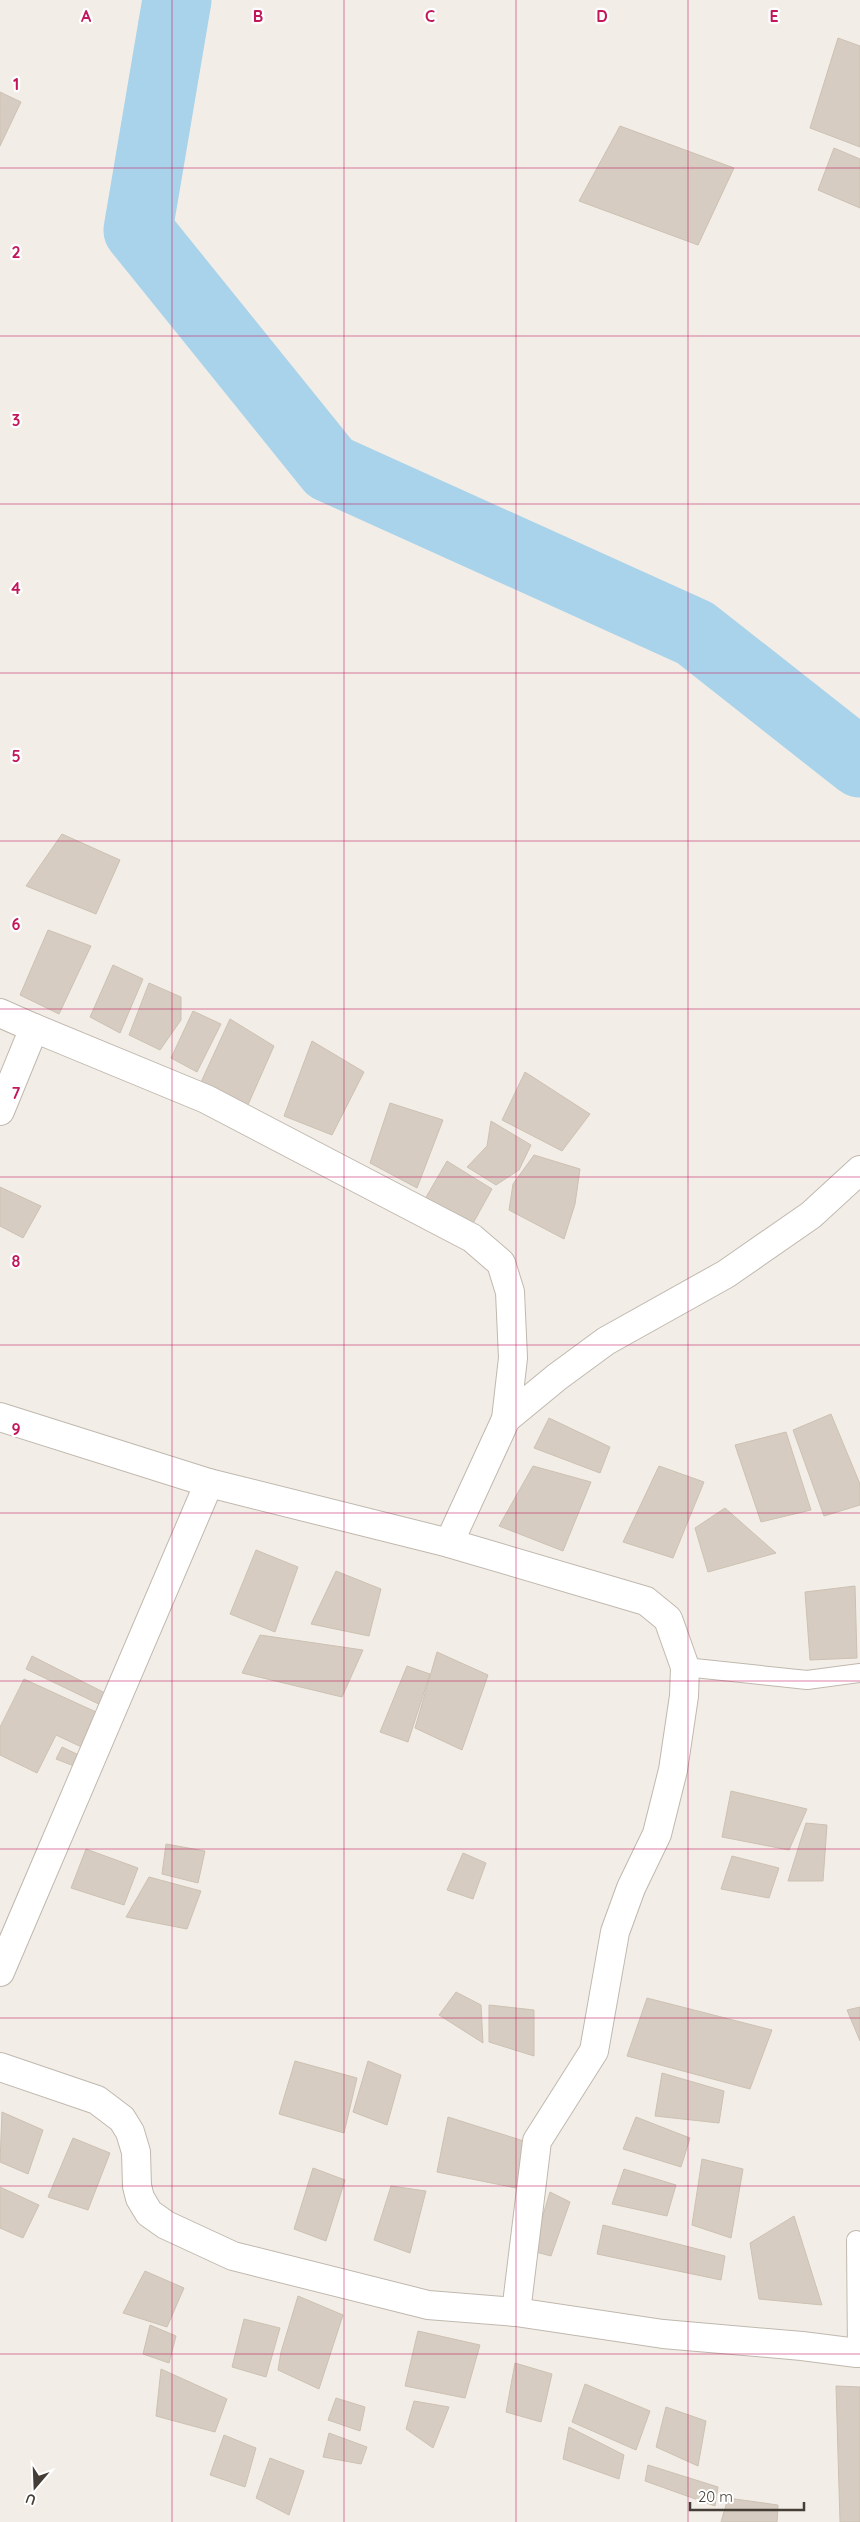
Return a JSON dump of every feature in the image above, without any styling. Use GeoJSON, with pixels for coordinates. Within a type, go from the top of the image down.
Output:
{"type":"FeatureCollection","features":[{"type":"Feature","properties":{"kind":"street"},"geometry":{"type":"LineString","coordinates":[[0,1013],[206,1099],[472,1238],[501,1263],[510,1292],[512,1358],[506,1419],[449,1543]]}},
{"type":"Feature","properties":{"kind":"street"},"geometry":{"type":"LineString","coordinates":[[0,1111],[34,1028]]}},
{"type":"Feature","properties":{"kind":"street"},"geometry":{"type":"LineString","coordinates":[[506,1419],[557,1377],[606,1341],[726,1274],[811,1215],[860,1170]]}},
{"type":"Feature","properties":{"kind":"street"},"geometry":{"type":"LineString","coordinates":[[0,1417],[209,1483],[449,1543],[646,1601],[668,1619],[685,1666],[684,1696],[673,1770],[657,1834],[631,1888],[615,1932],[594,2051],[537,2141],[516,2312]]}},
{"type":"Feature","properties":{"kind":"street"},"geometry":{"type":"LineString","coordinates":[[0,1972],[209,1483]]}},
{"type":"Feature","properties":{"kind":"street"},"geometry":{"type":"LineString","coordinates":[[0,2067],[97,2100],[111,2108],[130,2132],[136,2152],[136,2186],[140,2198],[149,2213],[166,2225],[233,2256],[428,2306],[516,2312],[663,2334],[802,2346],[857,2353]]}},
{"type":"Feature","properties":{"kind":"lane"},"geometry":{"type":"LineString","coordinates":[[685,1666],[807,1680],[860,1673]]}},
{"type":"Feature","properties":{"kind":"lane"},"geometry":{"type":"LineString","coordinates":[[856,2240],[857,2353]]}},
{"type":"Feature","properties":{"kind":"building"},"geometry":{"type":"Polygon","coordinates":[[[838,38],[860,46],[860,147],[810,128],[838,38]]]}},
{"type":"Feature","properties":{"kind":"building"},"geometry":{"type":"Polygon","coordinates":[[[0,92],[21,102],[0,146],[0,92]]]}},
{"type":"Feature","properties":{"kind":"building"},"geometry":{"type":"Polygon","coordinates":[[[620,126],[734,168],[698,245],[579,201],[620,126]]]}},
{"type":"Feature","properties":{"kind":"building"},"geometry":{"type":"Polygon","coordinates":[[[834,148],[860,159],[860,208],[818,190],[834,148]]]}},
{"type":"Feature","properties":{"kind":"building"},"geometry":{"type":"Polygon","coordinates":[[[62,834],[120,860],[96,914],[26,886],[62,834]]]}},
{"type":"Feature","properties":{"kind":"building"},"geometry":{"type":"Polygon","coordinates":[[[48,930],[91,946],[59,1014],[20,995],[48,930]]]}},
{"type":"Feature","properties":{"kind":"building"},"geometry":{"type":"Polygon","coordinates":[[[113,965],[143,979],[120,1033],[90,1017],[113,965]]]}},
{"type":"Feature","properties":{"kind":"building"},"geometry":{"type":"Polygon","coordinates":[[[149,983],[181,997],[181,1020],[160,1050],[129,1035],[149,983]]]}},
{"type":"Feature","properties":{"kind":"building"},"geometry":{"type":"Polygon","coordinates":[[[193,1011],[221,1024],[197,1072],[171,1058],[193,1011]]]}},
{"type":"Feature","properties":{"kind":"building"},"geometry":{"type":"Polygon","coordinates":[[[230,1019],[274,1046],[247,1107],[201,1082],[230,1019]]]}},
{"type":"Feature","properties":{"kind":"building"},"geometry":{"type":"Polygon","coordinates":[[[312,1041],[364,1072],[332,1135],[284,1116],[312,1041]]]}},
{"type":"Feature","properties":{"kind":"building"},"geometry":{"type":"Polygon","coordinates":[[[525,1072],[590,1114],[562,1151],[502,1120],[525,1072]]]}},
{"type":"Feature","properties":{"kind":"building"},"geometry":{"type":"Polygon","coordinates":[[[390,1103],[443,1120],[417,1188],[370,1163],[390,1103]]]}},
{"type":"Feature","properties":{"kind":"building"},"geometry":{"type":"Polygon","coordinates":[[[491,1121],[531,1145],[519,1170],[496,1185],[467,1167],[487,1146],[491,1121]]]}},
{"type":"Feature","properties":{"kind":"building"},"geometry":{"type":"Polygon","coordinates":[[[534,1155],[580,1169],[575,1204],[564,1239],[509,1210],[513,1184],[534,1155]]]}},
{"type":"Feature","properties":{"kind":"building"},"geometry":{"type":"Polygon","coordinates":[[[447,1161],[492,1189],[471,1227],[425,1199],[447,1161]]]}},
{"type":"Feature","properties":{"kind":"building"},"geometry":{"type":"Polygon","coordinates":[[[0,1187],[41,1206],[23,1238],[0,1226],[0,1187]]]}},
{"type":"Feature","properties":{"kind":"building"},"geometry":{"type":"Polygon","coordinates":[[[831,1414],[860,1484],[860,1505],[824,1516],[793,1430],[831,1414]]]}},
{"type":"Feature","properties":{"kind":"building"},"geometry":{"type":"Polygon","coordinates":[[[549,1418],[610,1447],[600,1473],[534,1448],[549,1418]]]}},
{"type":"Feature","properties":{"kind":"building"},"geometry":{"type":"Polygon","coordinates":[[[786,1432],[811,1510],[761,1522],[735,1445],[786,1432]]]}},
{"type":"Feature","properties":{"kind":"building"},"geometry":{"type":"Polygon","coordinates":[[[533,1466],[591,1482],[563,1551],[499,1526],[533,1466]]]}},
{"type":"Feature","properties":{"kind":"building"},"geometry":{"type":"Polygon","coordinates":[[[659,1466],[704,1482],[673,1558],[623,1542],[659,1466]]]}},
{"type":"Feature","properties":{"kind":"building"},"geometry":{"type":"Polygon","coordinates":[[[725,1508],[776,1553],[708,1572],[695,1528],[725,1508]]]}},
{"type":"Feature","properties":{"kind":"building"},"geometry":{"type":"Polygon","coordinates":[[[256,1550],[298,1567],[275,1632],[230,1614],[256,1550]]]}},
{"type":"Feature","properties":{"kind":"building"},"geometry":{"type":"Polygon","coordinates":[[[336,1571],[381,1589],[369,1636],[311,1624],[336,1571]]]}},
{"type":"Feature","properties":{"kind":"building"},"geometry":{"type":"Polygon","coordinates":[[[855,1586],[857,1658],[810,1660],[805,1592],[855,1586]]]}},
{"type":"Feature","properties":{"kind":"building"},"geometry":{"type":"Polygon","coordinates":[[[260,1635],[363,1650],[342,1697],[242,1673],[260,1635]]]}},
{"type":"Feature","properties":{"kind":"building"},"geometry":{"type":"Polygon","coordinates":[[[437,1652],[488,1675],[462,1750],[415,1728],[437,1652]]]}},
{"type":"Feature","properties":{"kind":"building"},"geometry":{"type":"Polygon","coordinates":[[[32,1656],[115,1698],[109,1709],[26,1669],[32,1656]]]}},
{"type":"Feature","properties":{"kind":"building"},"geometry":{"type":"Polygon","coordinates":[[[407,1666],[430,1674],[408,1742],[380,1732],[407,1666]]]}},
{"type":"Feature","properties":{"kind":"building"},"geometry":{"type":"Polygon","coordinates":[[[24,1679],[107,1717],[92,1752],[56,1735],[37,1773],[0,1755],[0,1727],[24,1679]]]}},
{"type":"Feature","properties":{"kind":"building"},"geometry":{"type":"Polygon","coordinates":[[[62,1747],[89,1760],[84,1770],[56,1759],[62,1747]]]}},
{"type":"Feature","properties":{"kind":"building"},"geometry":{"type":"Polygon","coordinates":[[[731,1791],[807,1809],[789,1850],[722,1837],[731,1791]]]}},
{"type":"Feature","properties":{"kind":"building"},"geometry":{"type":"Polygon","coordinates":[[[806,1823],[827,1825],[823,1881],[788,1881],[806,1823]]]}},
{"type":"Feature","properties":{"kind":"building"},"geometry":{"type":"Polygon","coordinates":[[[166,1844],[205,1851],[198,1883],[162,1874],[166,1844]]]}},
{"type":"Feature","properties":{"kind":"building"},"geometry":{"type":"Polygon","coordinates":[[[86,1849],[138,1868],[124,1905],[71,1888],[86,1849]]]}},
{"type":"Feature","properties":{"kind":"building"},"geometry":{"type":"Polygon","coordinates":[[[463,1853],[486,1863],[473,1899],[447,1890],[463,1853]]]}},
{"type":"Feature","properties":{"kind":"building"},"geometry":{"type":"Polygon","coordinates":[[[732,1856],[779,1868],[769,1898],[721,1889],[732,1856]]]}},
{"type":"Feature","properties":{"kind":"building"},"geometry":{"type":"Polygon","coordinates":[[[149,1877],[201,1891],[187,1929],[126,1917],[149,1877]]]}},
{"type":"Feature","properties":{"kind":"building"},"geometry":{"type":"Polygon","coordinates":[[[456,1992],[481,2005],[483,2043],[439,2015],[456,1992]]]}},
{"type":"Feature","properties":{"kind":"building"},"geometry":{"type":"Polygon","coordinates":[[[647,1998],[772,2030],[750,2089],[627,2056],[647,1998]]]}},
{"type":"Feature","properties":{"kind":"building"},"geometry":{"type":"Polygon","coordinates":[[[489,2005],[534,2010],[534,2056],[489,2042],[489,2005]]]}},
{"type":"Feature","properties":{"kind":"building"},"geometry":{"type":"Polygon","coordinates":[[[860,2007],[860,2041],[847,2010],[860,2007]]]}},
{"type":"Feature","properties":{"kind":"building"},"geometry":{"type":"Polygon","coordinates":[[[295,2061],[357,2078],[344,2133],[279,2114],[295,2061]]]}},
{"type":"Feature","properties":{"kind":"building"},"geometry":{"type":"Polygon","coordinates":[[[368,2061],[401,2075],[387,2125],[353,2112],[368,2061]]]}},
{"type":"Feature","properties":{"kind":"building"},"geometry":{"type":"Polygon","coordinates":[[[662,2073],[724,2091],[719,2123],[655,2116],[662,2073]]]}},
{"type":"Feature","properties":{"kind":"building"},"geometry":{"type":"Polygon","coordinates":[[[2,2112],[43,2130],[28,2174],[0,2162],[2,2112]]]}},
{"type":"Feature","properties":{"kind":"building"},"geometry":{"type":"Polygon","coordinates":[[[448,2117],[530,2143],[516,2188],[437,2172],[448,2117]]]}},
{"type":"Feature","properties":{"kind":"building"},"geometry":{"type":"Polygon","coordinates":[[[636,2117],[690,2138],[681,2167],[623,2149],[636,2117]]]}},
{"type":"Feature","properties":{"kind":"building"},"geometry":{"type":"Polygon","coordinates":[[[73,2138],[110,2153],[88,2210],[48,2197],[73,2138]]]}},
{"type":"Feature","properties":{"kind":"building"},"geometry":{"type":"Polygon","coordinates":[[[702,2159],[743,2169],[731,2238],[692,2225],[702,2159]]]}},
{"type":"Feature","properties":{"kind":"building"},"geometry":{"type":"Polygon","coordinates":[[[313,2168],[345,2180],[326,2241],[294,2229],[313,2168]]]}},
{"type":"Feature","properties":{"kind":"building"},"geometry":{"type":"Polygon","coordinates":[[[624,2169],[676,2185],[667,2216],[612,2204],[624,2169]]]}},
{"type":"Feature","properties":{"kind":"building"},"geometry":{"type":"Polygon","coordinates":[[[391,2186],[426,2191],[410,2253],[374,2240],[391,2186]]]}},
{"type":"Feature","properties":{"kind":"building"},"geometry":{"type":"Polygon","coordinates":[[[0,2187],[39,2205],[23,2238],[0,2228],[0,2187]]]}},
{"type":"Feature","properties":{"kind":"building"},"geometry":{"type":"Polygon","coordinates":[[[550,2192],[570,2202],[551,2256],[532,2251],[550,2192]]]}},
{"type":"Feature","properties":{"kind":"building"},"geometry":{"type":"Polygon","coordinates":[[[794,2216],[822,2305],[759,2299],[750,2243],[794,2216]]]}},
{"type":"Feature","properties":{"kind":"building"},"geometry":{"type":"Polygon","coordinates":[[[603,2225],[725,2256],[721,2280],[597,2254],[603,2225]]]}},
{"type":"Feature","properties":{"kind":"building"},"geometry":{"type":"Polygon","coordinates":[[[145,2271],[184,2288],[167,2327],[123,2313],[145,2271]]]}},
{"type":"Feature","properties":{"kind":"building"},"geometry":{"type":"Polygon","coordinates":[[[298,2296],[343,2315],[319,2389],[278,2370],[281,2352],[298,2296]]]}},
{"type":"Feature","properties":{"kind":"building"},"geometry":{"type":"Polygon","coordinates":[[[244,2319],[280,2328],[266,2377],[232,2367],[244,2319]]]}},
{"type":"Feature","properties":{"kind":"building"},"geometry":{"type":"Polygon","coordinates":[[[150,2325],[176,2336],[169,2363],[143,2354],[150,2325]]]}},
{"type":"Feature","properties":{"kind":"building"},"geometry":{"type":"Polygon","coordinates":[[[418,2331],[480,2345],[465,2398],[405,2386],[418,2331]]]}},
{"type":"Feature","properties":{"kind":"building"},"geometry":{"type":"Polygon","coordinates":[[[515,2363],[552,2374],[541,2422],[506,2412],[515,2363]]]}},
{"type":"Feature","properties":{"kind":"building"},"geometry":{"type":"Polygon","coordinates":[[[161,2369],[227,2399],[215,2432],[156,2416],[161,2369]]]}},
{"type":"Feature","properties":{"kind":"building"},"geometry":{"type":"Polygon","coordinates":[[[585,2384],[650,2411],[636,2450],[572,2422],[585,2384]]]}},
{"type":"Feature","properties":{"kind":"building"},"geometry":{"type":"Polygon","coordinates":[[[836,2386],[860,2387],[860,2522],[840,2522],[836,2386]]]}},
{"type":"Feature","properties":{"kind":"building"},"geometry":{"type":"Polygon","coordinates":[[[336,2398],[365,2407],[360,2431],[328,2420],[336,2398]]]}},
{"type":"Feature","properties":{"kind":"building"},"geometry":{"type":"Polygon","coordinates":[[[414,2401],[449,2407],[433,2448],[406,2429],[414,2401]]]}},
{"type":"Feature","properties":{"kind":"building"},"geometry":{"type":"Polygon","coordinates":[[[666,2407],[706,2421],[698,2466],[656,2447],[666,2407]]]}},
{"type":"Feature","properties":{"kind":"building"},"geometry":{"type":"Polygon","coordinates":[[[569,2427],[624,2455],[619,2479],[563,2459],[569,2427]]]}},
{"type":"Feature","properties":{"kind":"building"},"geometry":{"type":"Polygon","coordinates":[[[329,2433],[367,2447],[361,2464],[323,2457],[329,2433]]]}},
{"type":"Feature","properties":{"kind":"building"},"geometry":{"type":"Polygon","coordinates":[[[224,2435],[256,2448],[245,2487],[210,2475],[224,2435]]]}},
{"type":"Feature","properties":{"kind":"building"},"geometry":{"type":"Polygon","coordinates":[[[270,2458],[304,2471],[289,2515],[256,2498],[270,2458]]]}},
{"type":"Feature","properties":{"kind":"building"},"geometry":{"type":"Polygon","coordinates":[[[648,2465],[718,2487],[715,2506],[645,2481],[648,2465]]]}},
{"type":"Feature","properties":{"kind":"building"},"geometry":{"type":"Polygon","coordinates":[[[728,2498],[778,2505],[777,2522],[721,2522],[728,2498]]]}},
{"type":"Feature","properties":{"kind":"waterway"},"geometry":{"type":"LineString","coordinates":[[177,0],[138,230],[330,468],[695,633],[860,763]]}}]}
